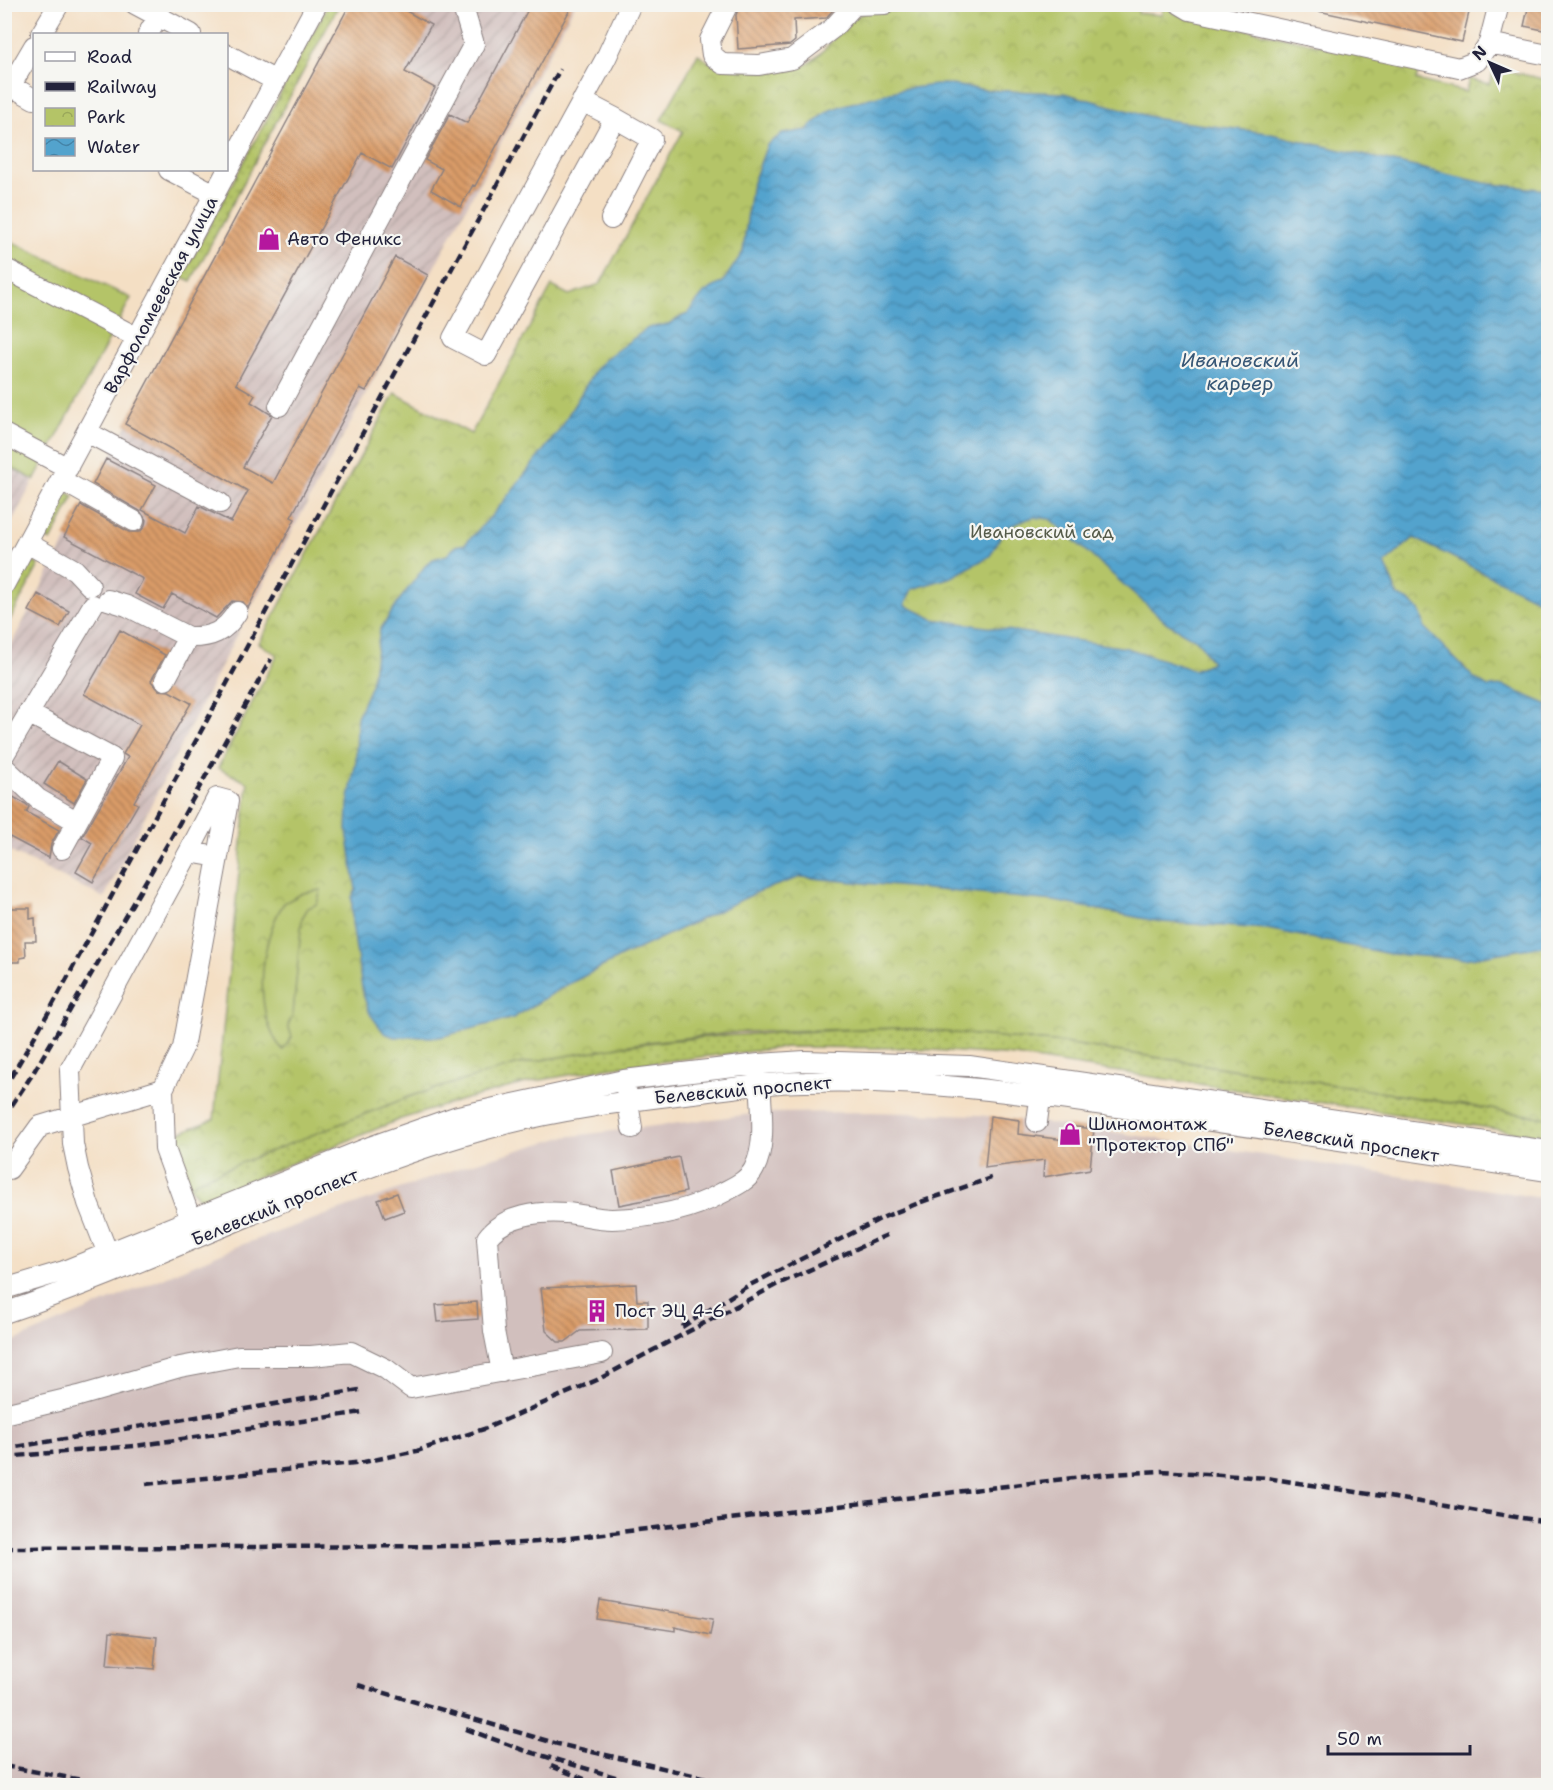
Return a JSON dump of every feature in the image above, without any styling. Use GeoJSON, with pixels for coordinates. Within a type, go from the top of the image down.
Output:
{"type":"FeatureCollection","features":[{"type":"Feature","properties":{"kind":"street"},"geometry":{"type":"LineString","coordinates":[[42,33],[59,4]]}},
{"type":"Feature","properties":{"kind":"street"},"geometry":{"type":"LineString","coordinates":[[135,4],[189,33]]}},
{"type":"Feature","properties":{"kind":"street","name":"Варфоломеевская улица"},"geometry":{"type":"LineString","coordinates":[[228,170],[316,4]]}},
{"type":"Feature","properties":{"kind":"street"},"geometry":{"type":"LineString","coordinates":[[279,406],[474,44],[462,4]]}},
{"type":"Feature","properties":{"kind":"street"},"geometry":{"type":"LineString","coordinates":[[615,118],[486,355],[453,338],[582,101],[631,4]]}},
{"type":"Feature","properties":{"kind":"street"},"geometry":{"type":"LineString","coordinates":[[728,4],[710,40],[712,55],[723,64],[759,65],[792,59],[833,28],[854,5],[885,4]]}},
{"type":"Feature","properties":{"kind":"street"},"geometry":{"type":"LineString","coordinates":[[1179,4],[1202,13],[1459,68],[1477,61],[1489,43],[1499,4]]}},
{"type":"Feature","properties":{"kind":"street"},"geometry":{"type":"LineString","coordinates":[[148,33],[158,17]]}},
{"type":"Feature","properties":{"kind":"street"},"geometry":{"type":"LineString","coordinates":[[1489,43],[1548,56]]}},
{"type":"Feature","properties":{"kind":"street"},"geometry":{"type":"LineString","coordinates":[[33,48],[8,92],[33,99]]}},
{"type":"Feature","properties":{"kind":"street"},"geometry":{"type":"LineString","coordinates":[[228,55],[276,81]]}},
{"type":"Feature","properties":{"kind":"street"},"geometry":{"type":"LineString","coordinates":[[582,101],[652,139],[610,219]]}},
{"type":"Feature","properties":{"kind":"street"},"geometry":{"type":"LineString","coordinates":[[171,171],[215,194]]}},
{"type":"Feature","properties":{"kind":"street","name":"Варфоломеевская улица"},"geometry":{"type":"LineString","coordinates":[[4,585],[227,171]]}},
{"type":"Feature","properties":{"kind":"street"},"geometry":{"type":"LineString","coordinates":[[4,268],[138,338]]}},
{"type":"Feature","properties":{"kind":"street"},"geometry":{"type":"LineString","coordinates":[[87,432],[220,503]]}},
{"type":"Feature","properties":{"kind":"street"},"geometry":{"type":"LineString","coordinates":[[4,434],[134,521]]}},
{"type":"Feature","properties":{"kind":"street"},"geometry":{"type":"LineString","coordinates":[[27,543],[75,570],[90,585],[86,598],[127,606],[188,637],[199,637],[225,630],[237,612]]}},
{"type":"Feature","properties":{"kind":"street"},"geometry":{"type":"LineString","coordinates":[[4,755],[28,712],[100,602]]}},
{"type":"Feature","properties":{"kind":"street"},"geometry":{"type":"LineString","coordinates":[[165,680],[188,637]]}},
{"type":"Feature","properties":{"kind":"street"},"geometry":{"type":"LineString","coordinates":[[28,712],[112,758],[62,849]]}},
{"type":"Feature","properties":{"kind":"street"},"geometry":{"type":"LineString","coordinates":[[4,767],[38,799],[76,821]]}},
{"type":"Feature","properties":{"kind":"street"},"geometry":{"type":"LineString","coordinates":[[112,1263],[88,1203],[78,1168],[70,1070],[217,798],[228,801],[183,1048],[163,1089],[165,1149],[191,1220]]}},
{"type":"Feature","properties":{"kind":"street"},"geometry":{"type":"LineString","coordinates":[[189,852],[218,857]]}},
{"type":"Feature","properties":{"kind":"street","name":"Белевский проспект"},"geometry":{"type":"LineString","coordinates":[[4,1313],[112,1263],[191,1220],[370,1147],[458,1116],[624,1080],[759,1064],[806,1061],[969,1066],[1548,1151]]}},
{"type":"Feature","properties":{"kind":"street"},"geometry":{"type":"LineString","coordinates":[[502,1372],[494,1331],[487,1238],[494,1229],[512,1218],[523,1216],[565,1213],[611,1219],[664,1213],[703,1204],[740,1184],[754,1170],[761,1150],[759,1064]]}},
{"type":"Feature","properties":{"kind":"street"},"geometry":{"type":"LineString","coordinates":[[1037,1122],[1042,1075]]}},
{"type":"Feature","properties":{"kind":"street"},"geometry":{"type":"LineString","coordinates":[[624,1080],[632,1128]]}},
{"type":"Feature","properties":{"kind":"street","name":"Белевский проспект"},"geometry":{"type":"LineString","coordinates":[[4,1290],[64,1271],[112,1263],[377,1165],[501,1125],[628,1101],[760,1085],[802,1082],[869,1082],[991,1088],[1548,1171]]}},
{"type":"Feature","properties":{"kind":"street"},"geometry":{"type":"LineString","coordinates":[[9,1169],[40,1126],[163,1089]]}},
{"type":"Feature","properties":{"kind":"street"},"geometry":{"type":"LineString","coordinates":[[4,1414],[79,1396],[180,1367],[239,1356],[311,1356],[351,1352],[386,1369],[411,1388],[602,1353]]}},
{"type":"Feature","properties":{"kind":"shaded area"},"geometry":{"type":"Polygon","coordinates":[[[349,5],[575,5],[238,632],[104,898],[5,849],[4,658],[349,5]]]}},
{"type":"Feature","properties":{"kind":"shaded area"},"geometry":{"type":"Polygon","coordinates":[[[5,464],[34,480],[5,535],[5,464]]]}},
{"type":"Feature","properties":{"kind":"shaded area"},"geometry":{"type":"Polygon","coordinates":[[[872,1112],[978,1115],[1094,1129],[1548,1199],[1548,1785],[5,1786],[5,1345],[238,1246],[470,1164],[564,1137],[761,1113],[872,1112]]]}},
{"type":"Feature","properties":{"kind":"green space","name":"Ивановский карьер"},"geometry":{"type":"Polygon","coordinates":[[[1139,4],[1138,13],[1162,15],[1162,7],[1166,5],[1177,14],[1420,67],[1416,80],[1466,92],[1469,79],[1489,84],[1495,68],[1548,80],[1548,1118],[1064,1043],[900,1028],[741,1032],[647,1042],[519,1064],[411,1096],[200,1179],[189,1187],[173,1144],[179,1133],[214,1119],[248,783],[218,768],[277,655],[259,643],[395,393],[471,434],[552,286],[569,295],[600,284],[683,131],[661,120],[698,54],[709,62],[730,68],[775,71],[801,67],[809,63],[843,28],[867,11],[1139,4]]]}},
{"type":"Feature","properties":{"kind":"green space"},"geometry":{"type":"Polygon","coordinates":[[[328,5],[339,5],[191,281],[182,277],[328,5]]]}},
{"type":"Feature","properties":{"kind":"green space"},"geometry":{"type":"Polygon","coordinates":[[[4,238],[131,298],[34,480],[5,464],[4,238]]]}},
{"type":"Feature","properties":{"kind":"green space"},"geometry":{"type":"Polygon","coordinates":[[[66,492],[74,496],[51,541],[43,537],[66,492]]]}},
{"type":"Feature","properties":{"kind":"green space"},"geometry":{"type":"Polygon","coordinates":[[[30,560],[39,565],[5,629],[5,608],[30,560]]]}},
{"type":"Feature","properties":{"kind":"green space"},"geometry":{"type":"Polygon","coordinates":[[[321,890],[317,904],[308,908],[302,918],[293,1014],[288,1025],[292,1037],[283,1050],[273,1036],[263,999],[262,978],[269,937],[284,903],[303,893],[321,890]]]}},
{"type":"Feature","properties":{"kind":"green space"},"geometry":{"type":"Polygon","coordinates":[[[900,1028],[1064,1043],[1548,1118],[1548,1137],[1014,1056],[904,1048],[787,1047],[607,1068],[530,1082],[401,1119],[201,1200],[189,1187],[200,1179],[398,1101],[479,1074],[520,1064],[661,1041],[804,1031],[900,1028]]]}},
{"type":"Feature","properties":{"kind":"water","name":"Ивановский карьер"},"geometry":{"type":"Polygon","coordinates":[[[944,84],[986,90],[1064,93],[1159,119],[1267,133],[1485,183],[1548,190],[1548,605],[1414,538],[1385,563],[1398,596],[1417,607],[1424,627],[1475,679],[1488,687],[1504,686],[1548,705],[1548,945],[1465,959],[1390,954],[1267,929],[1161,922],[1054,901],[801,877],[760,891],[621,957],[563,987],[513,1018],[440,1037],[394,1037],[384,1033],[370,1014],[363,994],[352,923],[352,897],[356,890],[347,831],[348,804],[356,761],[357,717],[371,685],[380,630],[425,566],[433,559],[447,555],[456,546],[465,544],[495,512],[558,432],[597,367],[648,328],[668,324],[687,314],[705,292],[723,282],[743,252],[751,188],[767,145],[782,134],[807,130],[828,111],[903,89],[944,84]],[[1033,517],[1005,528],[990,556],[952,577],[912,589],[905,605],[933,619],[1127,648],[1194,670],[1212,662],[1198,641],[1167,623],[1050,519],[1033,517]]]}},
{"type":"Feature","properties":{"kind":"building"},"geometry":{"type":"Polygon","coordinates":[[[350,4],[394,4],[431,25],[405,72],[435,88],[392,169],[362,153],[236,384],[255,395],[251,402],[272,415],[243,467],[273,483],[395,257],[428,275],[366,391],[360,388],[291,517],[295,519],[248,608],[243,602],[232,601],[216,618],[172,594],[163,609],[135,594],[143,579],[64,537],[81,505],[129,532],[140,532],[145,526],[146,520],[140,511],[93,484],[106,459],[156,485],[142,510],[185,533],[199,506],[231,522],[248,491],[125,424],[350,4]]]}},
{"type":"Feature","properties":{"kind":"building"},"geometry":{"type":"Polygon","coordinates":[[[531,4],[573,4],[475,186],[473,185],[461,207],[431,190],[442,169],[425,160],[450,114],[467,123],[531,4]]]}},
{"type":"Feature","properties":{"kind":"building"},"geometry":{"type":"Polygon","coordinates":[[[772,4],[838,4],[826,18],[794,20],[795,41],[790,45],[738,49],[736,15],[739,7],[772,4]]]}},
{"type":"Feature","properties":{"kind":"building"},"geometry":{"type":"Polygon","coordinates":[[[1319,4],[1471,4],[1462,42],[1318,11],[1319,4]]]}},
{"type":"Feature","properties":{"kind":"building"},"geometry":{"type":"Polygon","coordinates":[[[1529,4],[1548,4],[1548,31],[1524,26],[1529,4]]]}},
{"type":"Feature","properties":{"kind":"building"},"geometry":{"type":"Polygon","coordinates":[[[38,594],[69,611],[60,627],[29,611],[38,594]]]}},
{"type":"Feature","properties":{"kind":"building"},"geometry":{"type":"Polygon","coordinates":[[[120,630],[165,655],[151,681],[159,690],[169,691],[191,703],[134,802],[138,804],[93,882],[76,872],[92,843],[82,837],[128,757],[123,754],[140,725],[84,694],[120,630]]]}},
{"type":"Feature","properties":{"kind":"building"},"geometry":{"type":"Polygon","coordinates":[[[58,761],[87,779],[74,803],[44,784],[58,761]]]}},
{"type":"Feature","properties":{"kind":"building"},"geometry":{"type":"Polygon","coordinates":[[[4,792],[26,804],[29,807],[26,812],[59,830],[51,844],[49,858],[4,834],[4,792]]]}},
{"type":"Feature","properties":{"kind":"building"},"geometry":{"type":"Polygon","coordinates":[[[4,908],[30,908],[30,919],[35,918],[36,941],[25,941],[26,957],[20,958],[20,962],[4,962],[4,908]]]}},
{"type":"Feature","properties":{"kind":"building"},"geometry":{"type":"Polygon","coordinates":[[[990,1116],[1019,1120],[1018,1134],[1065,1140],[1068,1126],[1094,1129],[1090,1169],[1043,1177],[1044,1160],[985,1168],[990,1116]]]}},
{"type":"Feature","properties":{"kind":"building"},"geometry":{"type":"Polygon","coordinates":[[[679,1157],[686,1192],[619,1205],[613,1171],[679,1157]]]}},
{"type":"Feature","properties":{"kind":"building"},"geometry":{"type":"Polygon","coordinates":[[[397,1193],[404,1211],[385,1218],[378,1200],[397,1193]]]}},
{"type":"Feature","properties":{"kind":"building","name":"Пост ЭЦ 4-6"},"geometry":{"type":"Polygon","coordinates":[[[636,1284],[637,1301],[648,1301],[648,1329],[580,1331],[565,1342],[558,1342],[546,1331],[541,1288],[636,1284]]]}},
{"type":"Feature","properties":{"kind":"building"},"geometry":{"type":"Polygon","coordinates":[[[477,1302],[478,1319],[438,1322],[436,1305],[477,1302]]]}},
{"type":"Feature","properties":{"kind":"building"},"geometry":{"type":"Polygon","coordinates":[[[600,1600],[713,1619],[710,1635],[675,1627],[675,1631],[597,1619],[600,1600]]]}},
{"type":"Feature","properties":{"kind":"building"},"geometry":{"type":"Polygon","coordinates":[[[110,1632],[157,1637],[154,1669],[107,1665],[110,1632]]]}},
{"type":"Feature","properties":{"kind":"railway"},"geometry":{"type":"LineString","coordinates":[[4,1089],[51,1008],[560,69]]}},
{"type":"Feature","properties":{"kind":"railway"},"geometry":{"type":"LineString","coordinates":[[4,1117],[32,1075],[171,838],[271,659]]}},
{"type":"Feature","properties":{"kind":"railway"},"geometry":{"type":"LineString","coordinates":[[682,1327],[744,1288],[884,1217],[991,1178]]}},
{"type":"Feature","properties":{"kind":"railway"},"geometry":{"type":"LineString","coordinates":[[146,1484],[364,1462],[417,1451],[484,1429],[597,1380],[778,1284],[887,1235]]}},
{"type":"Feature","properties":{"kind":"railway"},"geometry":{"type":"LineString","coordinates":[[4,1449],[359,1390]]}},
{"type":"Feature","properties":{"kind":"railway"},"geometry":{"type":"LineString","coordinates":[[4,1457],[135,1446],[363,1412]]}},
{"type":"Feature","properties":{"kind":"railway"},"geometry":{"type":"LineString","coordinates":[[4,1548],[468,1546],[537,1542],[1098,1475],[1161,1471],[1267,1478],[1548,1522]]}},
{"type":"Feature","properties":{"kind":"railway"},"geometry":{"type":"LineString","coordinates":[[358,1685],[558,1744],[741,1786]]}},
{"type":"Feature","properties":{"kind":"railway"},"geometry":{"type":"LineString","coordinates":[[466,1729],[523,1750],[646,1786]]}},
{"type":"Feature","properties":{"kind":"railway"},"geometry":{"type":"LineString","coordinates":[[4,1766],[115,1786]]}},
{"type":"Feature","properties":{"kind":"railway"},"geometry":{"type":"LineString","coordinates":[[551,1766],[602,1786]]}},
{"type":"Feature","properties":{"kind":"place","name":"Авто Феникс"},"geometry":{"type":"Point","coordinates":[269,239]}},
{"type":"Feature","properties":{"kind":"place","name":"Шиномонтаж \"Протектор СПб\""},"geometry":{"type":"Point","coordinates":[1070,1134]}},
{"type":"Feature","properties":{"kind":"place","name":"Пост ЭЦ 4-6"},"geometry":{"type":"Point","coordinates":[597,1311]}},
{"type":"Feature","properties":{"kind":"park label","name":"Ивановский сад"},"geometry":{"type":"Point","coordinates":[1042,532]}}]}
